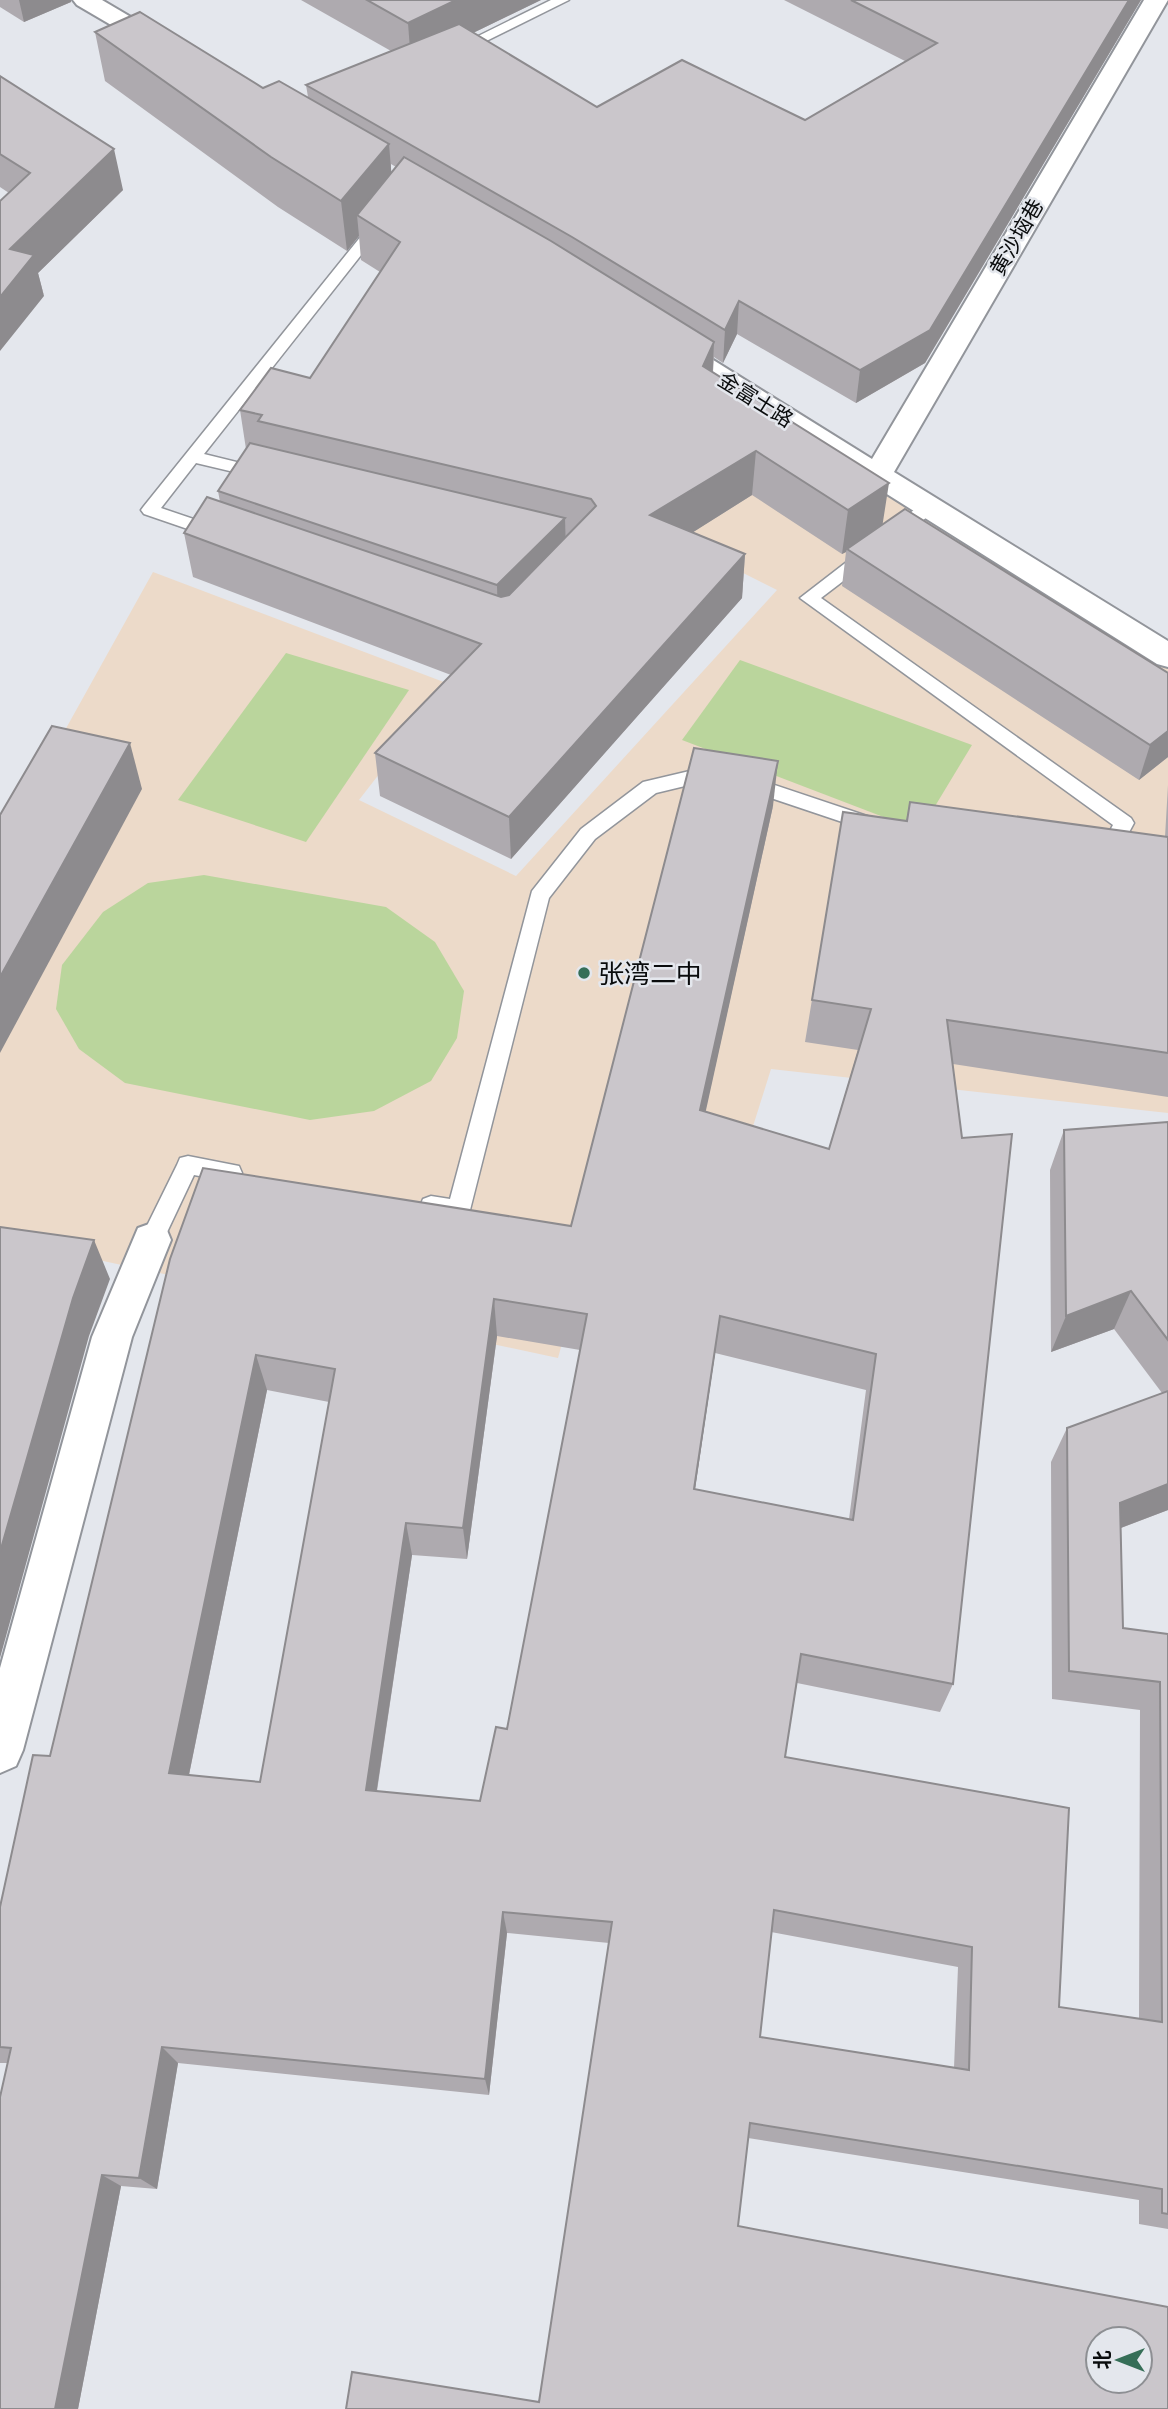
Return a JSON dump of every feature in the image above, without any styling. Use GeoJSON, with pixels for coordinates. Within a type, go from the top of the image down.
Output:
{"type":"FeatureCollection","features":[{"type":"Feature","properties":{"kind":"street"},"geometry":{"type":"LineString","coordinates":[[85,0],[192,62]]}},
{"type":"Feature","properties":{"kind":"street","name":"黄沙垴巷"},"geometry":{"type":"LineString","coordinates":[[877,475],[1156,0]]}},
{"type":"Feature","properties":{"kind":"street","name":"金富士路"},"geometry":{"type":"LineString","coordinates":[[642,328],[1168,656]]}},
{"type":"Feature","properties":{"kind":"street"},"geometry":{"type":"LineString","coordinates":[[0,1750],[112,1336],[152,1240]]}},
{"type":"Feature","properties":{"kind":"lane"},"geometry":{"type":"LineString","coordinates":[[441,58],[562,0]]}},
{"type":"Feature","properties":{"kind":"lane"},"geometry":{"type":"LineString","coordinates":[[229,537],[150,510],[390,209]]}},
{"type":"Feature","properties":{"kind":"lane"},"geometry":{"type":"LineString","coordinates":[[193,457],[274,476]]}},
{"type":"Feature","properties":{"kind":"lane"},"geometry":{"type":"LineString","coordinates":[[929,507],[809,598],[1124,822],[1102,864],[1088,862]]}},
{"type":"Feature","properties":{"kind":"lane"},"geometry":{"type":"LineString","coordinates":[[418,1204],[458,1210],[539,896],[588,834],[650,787],[715,772],[889,830]]}},
{"type":"Feature","properties":{"kind":"lane"},"geometry":{"type":"LineString","coordinates":[[152,1240],[188,1165],[256,1177]]}},
{"type":"Feature","properties":{"kind":"shaded area","name":"张湾二中"},"geometry":{"type":"Polygon","coordinates":[[[767,406],[1168,656],[1168,1113],[771,1069],[705,1279],[587,1253],[558,1358],[0,1239],[0,847],[153,572],[449,684],[359,800],[516,876],[777,590],[624,513],[767,406]]]}},
{"type":"Feature","properties":{"kind":"green space"},"geometry":{"type":"Polygon","coordinates":[[[286,653],[409,690],[306,842],[178,800],[286,653]]]}},
{"type":"Feature","properties":{"kind":"green space"},"geometry":{"type":"Polygon","coordinates":[[[740,660],[972,745],[920,831],[682,740],[740,660]]]}},
{"type":"Feature","properties":{"kind":"green space"},"geometry":{"type":"Polygon","coordinates":[[[204,875],[386,907],[435,942],[464,991],[457,1038],[431,1081],[374,1111],[310,1120],[125,1083],[79,1049],[56,1009],[62,965],[103,912],[148,883],[204,875]]]}},
{"type":"Feature","properties":{"kind":"building"},"geometry":{"type":"Polygon","coordinates":[[[367,0],[456,0],[408,23],[367,0]]]}},
{"type":"Feature","properties":{"kind":"building"},"geometry":{"type":"Polygon","coordinates":[[[851,0],[1129,0],[930,330],[860,370],[739,301],[725,330],[572,237],[306,85],[459,24],[597,107],[682,60],[805,120],[937,43],[851,0]]]}},
{"type":"Feature","properties":{"kind":"building"},"geometry":{"type":"Polygon","coordinates":[[[140,12],[263,88],[279,81],[389,144],[341,201],[271,157],[95,32],[140,12]]]}},
{"type":"Feature","properties":{"kind":"building"},"geometry":{"type":"Polygon","coordinates":[[[0,76],[114,149],[10,249],[34,255],[0,297],[0,201],[30,173],[0,154],[0,76]]]}},
{"type":"Feature","properties":{"kind":"building"},"geometry":{"type":"Polygon","coordinates":[[[404,157],[551,241],[714,342],[703,366],[889,483],[848,510],[756,451],[650,515],[745,554],[509,817],[375,753],[481,644],[184,533],[207,497],[501,597],[509,595],[596,506],[591,499],[258,421],[262,415],[240,410],[271,368],[310,378],[400,242],[357,215],[404,157]]]}},
{"type":"Feature","properties":{"kind":"building"},"geometry":{"type":"Polygon","coordinates":[[[250,443],[565,518],[497,585],[218,491],[250,443]]]}},
{"type":"Feature","properties":{"kind":"building"},"geometry":{"type":"Polygon","coordinates":[[[905,509],[1168,673],[1168,731],[1150,745],[847,549],[905,509]]]}},
{"type":"Feature","properties":{"kind":"building"},"geometry":{"type":"Polygon","coordinates":[[[52,726],[130,743],[0,977],[0,815],[52,726]]]}},
{"type":"Feature","properties":{"kind":"building"},"geometry":{"type":"Polygon","coordinates":[[[694,748],[778,761],[700,1110],[829,1149],[871,1009],[812,1000],[843,812],[907,821],[910,802],[1168,837],[1168,1053],[947,1020],[962,1138],[1012,1134],[953,1684],[801,1654],[785,1757],[1069,1808],[1059,2007],[1162,2022],[1160,1682],[1069,1671],[1067,1428],[1168,1391],[1168,1484],[1120,1503],[1123,1628],[1168,1634],[1168,2214],[1162,2213],[1162,2189],[750,2123],[738,2226],[1168,2307],[1168,2409],[346,2409],[352,2372],[539,2402],[612,1922],[503,1912],[485,2079],[162,2047],[139,2178],[102,2175],[55,2409],[0,2409],[0,2097],[11,2048],[0,2047],[0,1907],[33,1755],[50,1756],[170,1259],[203,1168],[571,1226],[694,748]],[[494,1299],[463,1528],[406,1523],[366,1790],[480,1801],[496,1727],[507,1729],[587,1314],[494,1299]],[[720,1316],[694,1489],[853,1520],[876,1354],[720,1316]],[[256,1355],[169,1773],[260,1782],[335,1369],[256,1355]],[[774,1910],[760,2037],[969,2070],[972,1947],[774,1910]]]}},
{"type":"Feature","properties":{"kind":"building"},"geometry":{"type":"Polygon","coordinates":[[[1168,1122],[1168,1340],[1131,1291],[1066,1316],[1064,1130],[1168,1122]]]}},
{"type":"Feature","properties":{"kind":"building"},"geometry":{"type":"Polygon","coordinates":[[[0,1227],[94,1240],[73,1298],[0,1552],[0,1227]]]}},
{"type":"Feature","properties":{"kind":"place","name":"张湾二中"},"geometry":{"type":"Point","coordinates":[584,973]}}]}
